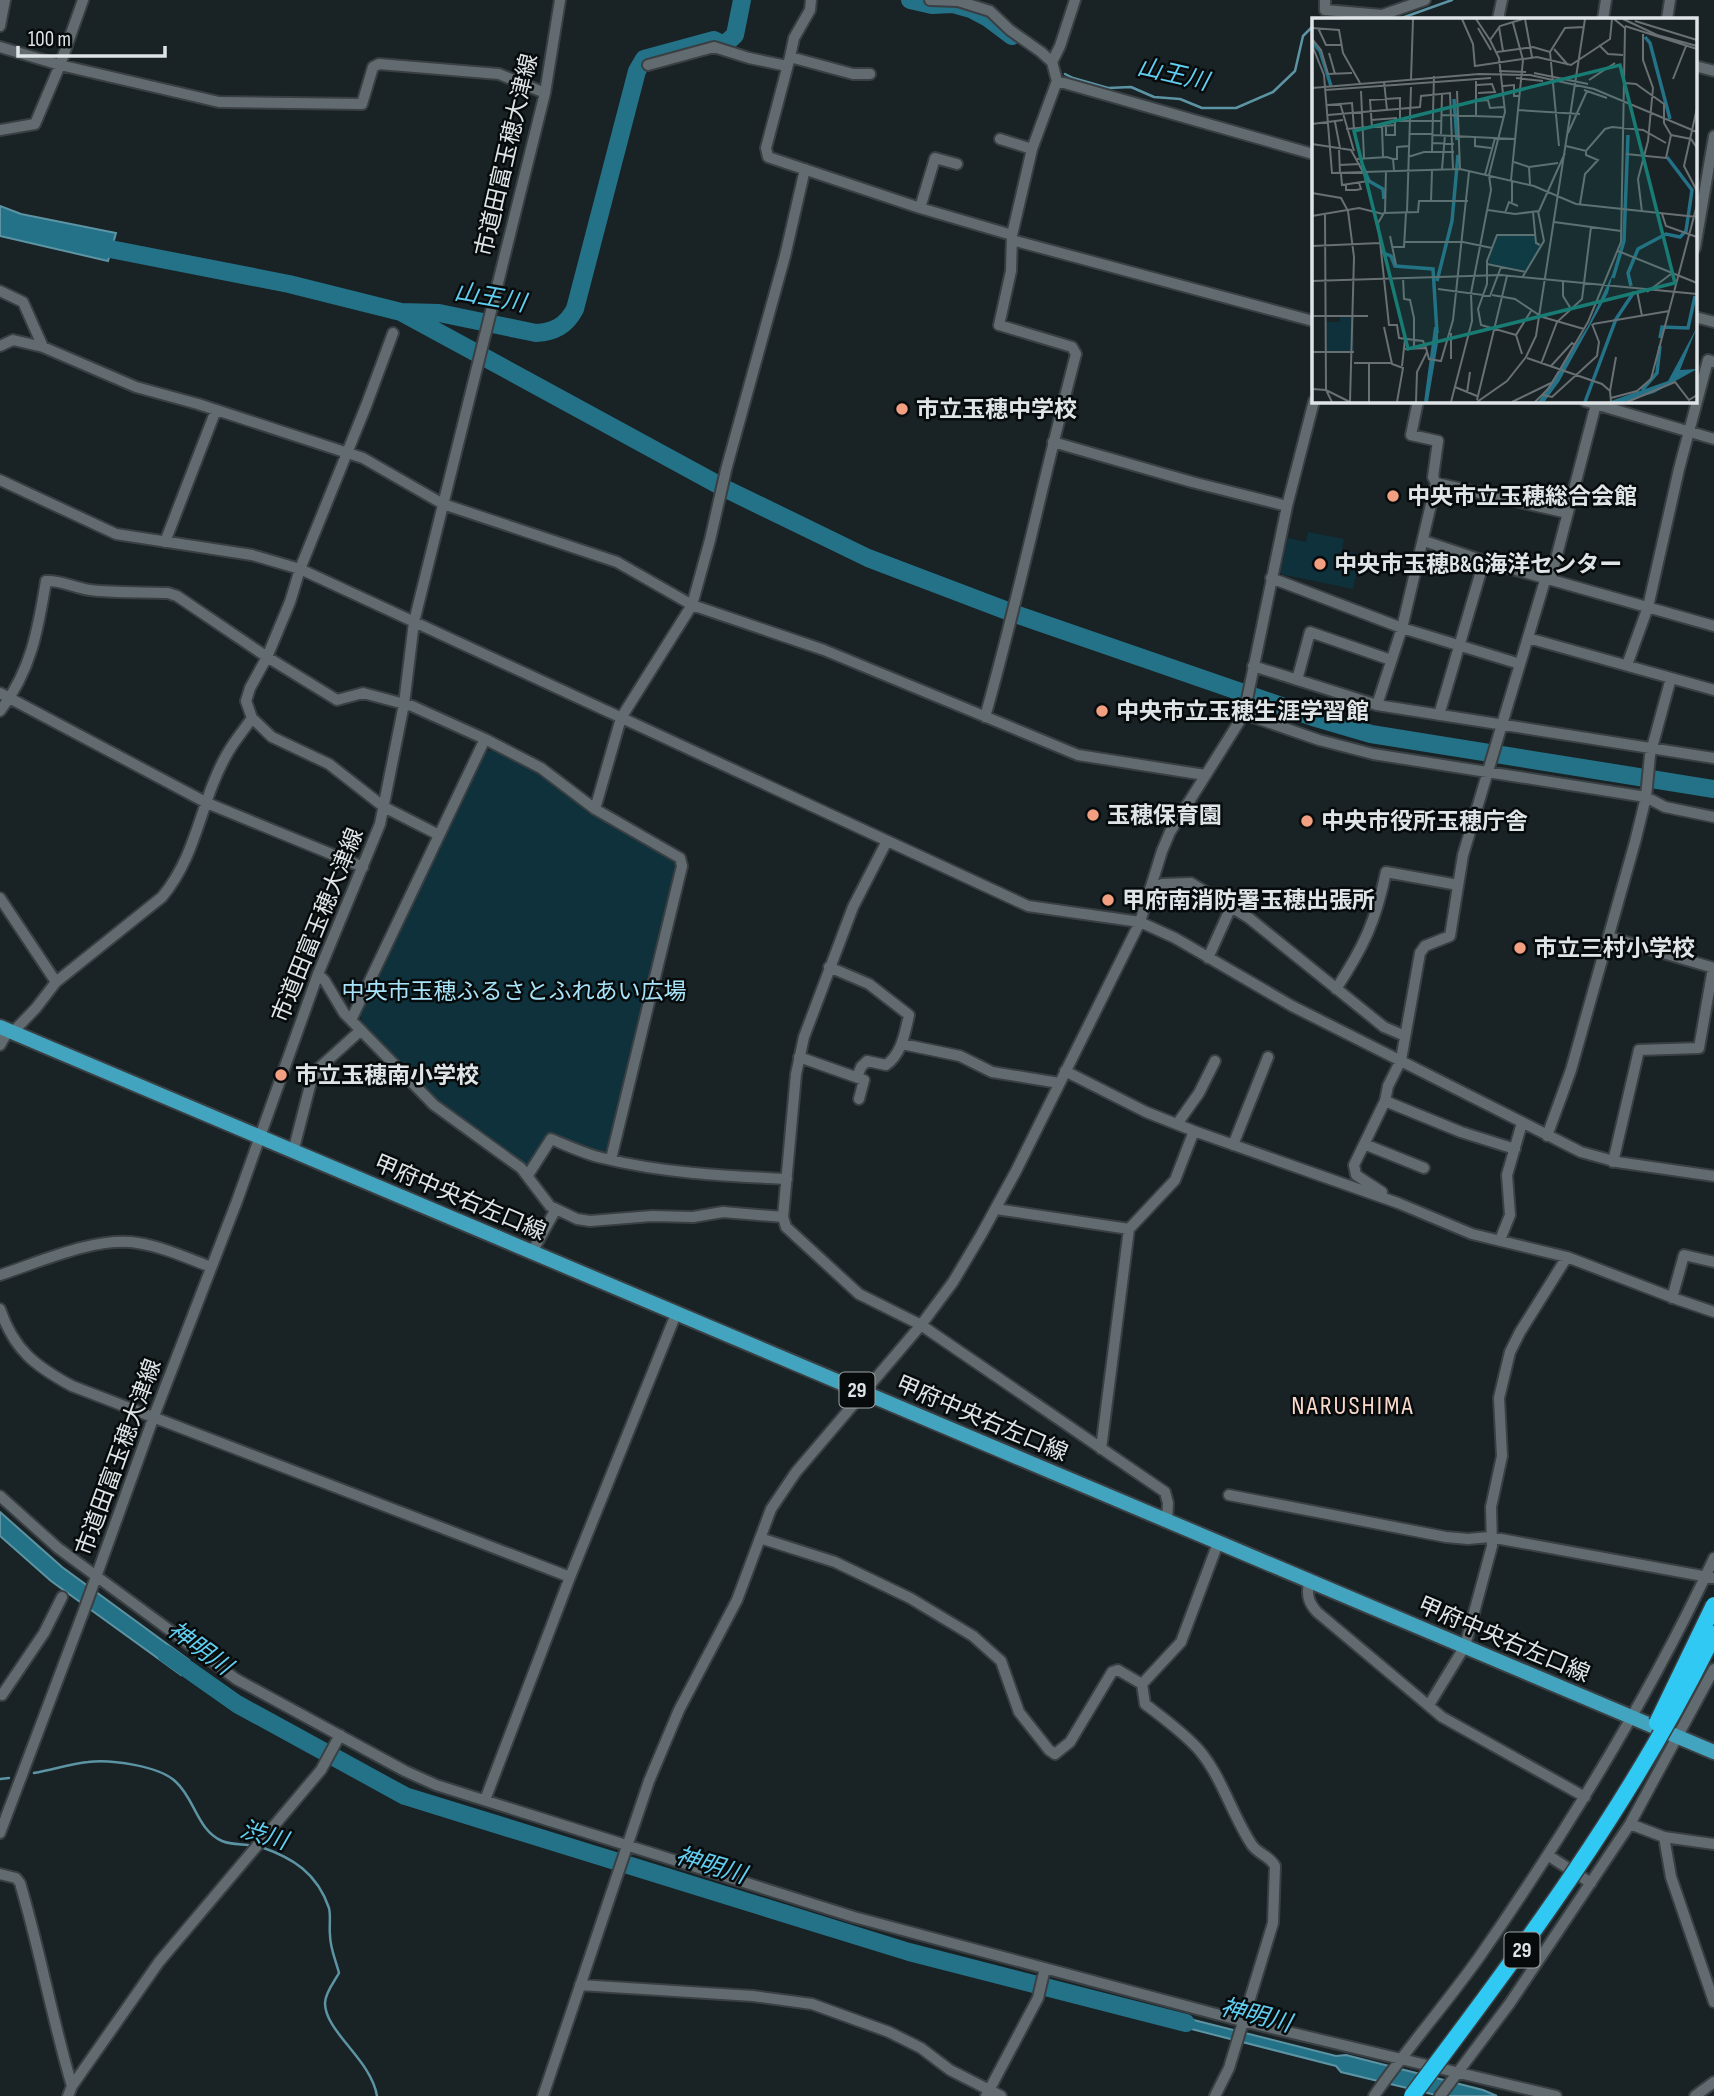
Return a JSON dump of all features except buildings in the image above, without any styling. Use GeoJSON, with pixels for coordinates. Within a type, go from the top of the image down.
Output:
{"type":"FeatureCollection","features":[{"type":"Feature","properties":{"kind":"highway","name":"29"},"geometry":{"type":"LineString","coordinates":[[1623,1798],[1714,1605]]}},
{"type":"Feature","properties":{"kind":"highway","name":"29"},"geometry":{"type":"LineString","coordinates":[[1412,2096],[1526,1945],[1623,1798],[1659,1738],[1714,1634]]}},
{"type":"Feature","properties":{"kind":"main road","name":"甲府中央右左口線"},"geometry":{"type":"LineString","coordinates":[[7,1030],[1714,1752]]}},
{"type":"Feature","properties":{"kind":"street"},"geometry":{"type":"LineString","coordinates":[[0,26],[5,0]]}},
{"type":"Feature","properties":{"kind":"street"},"geometry":{"type":"LineString","coordinates":[[0,130],[35,124],[83,0]]}},
{"type":"Feature","properties":{"kind":"street","name":"市道田富玉穂大津線"},"geometry":{"type":"LineString","coordinates":[[0,1833],[6,1803],[95,1581],[154,1416],[260,1138],[318,974],[380,824],[404,704],[414,622],[545,93],[560,0]]}},
{"type":"Feature","properties":{"kind":"street"},"geometry":{"type":"LineString","coordinates":[[811,0],[810,10],[794,37],[766,148],[768,157],[1012,237],[1312,321]]}},
{"type":"Feature","properties":{"kind":"street"},"geometry":{"type":"LineString","coordinates":[[930,0],[958,1],[990,11],[1052,62],[1057,81],[1032,149],[1012,237],[1011,271],[999,325],[1072,347],[1076,354],[1017,601],[985,717]]}},
{"type":"Feature","properties":{"kind":"street"},"geometry":{"type":"LineString","coordinates":[[1052,62],[1075,0]]}},
{"type":"Feature","properties":{"kind":"street"},"geometry":{"type":"LineString","coordinates":[[1325,0],[1325,10],[1381,17],[1425,0]]}},
{"type":"Feature","properties":{"kind":"street"},"geometry":{"type":"LineString","coordinates":[[1381,17],[1385,0]]}},
{"type":"Feature","properties":{"kind":"street"},"geometry":{"type":"LineString","coordinates":[[1498,18],[1502,0]]}},
{"type":"Feature","properties":{"kind":"street"},"geometry":{"type":"LineString","coordinates":[[1603,18],[1606,0]]}},
{"type":"Feature","properties":{"kind":"street"},"geometry":{"type":"LineString","coordinates":[[1667,18],[1670,0]]}},
{"type":"Feature","properties":{"kind":"street"},"geometry":{"type":"LineString","coordinates":[[0,47],[60,65],[198,99],[243,104],[362,104],[373,67],[379,64],[499,74],[545,93]]}},
{"type":"Feature","properties":{"kind":"street"},"geometry":{"type":"LineString","coordinates":[[648,65],[715,47],[749,58],[789,61],[853,74],[870,74]]}},
{"type":"Feature","properties":{"kind":"street"},"geometry":{"type":"LineString","coordinates":[[1696,66],[1714,71]]}},
{"type":"Feature","properties":{"kind":"street"},"geometry":{"type":"LineString","coordinates":[[1057,81],[1312,154]]}},
{"type":"Feature","properties":{"kind":"street"},"geometry":{"type":"LineString","coordinates":[[1696,235],[1714,138]]}},
{"type":"Feature","properties":{"kind":"street"},"geometry":{"type":"LineString","coordinates":[[1000,139],[1032,149]]}},
{"type":"Feature","properties":{"kind":"street"},"geometry":{"type":"LineString","coordinates":[[920,208],[935,158],[957,164]]}},
{"type":"Feature","properties":{"kind":"street"},"geometry":{"type":"LineString","coordinates":[[595,808],[621,718],[692,605],[805,169]]}},
{"type":"Feature","properties":{"kind":"street"},"geometry":{"type":"LineString","coordinates":[[0,291],[23,302],[43,347]]}},
{"type":"Feature","properties":{"kind":"street"},"geometry":{"type":"LineString","coordinates":[[1696,317],[1714,321]]}},
{"type":"Feature","properties":{"kind":"street"},"geometry":{"type":"LineString","coordinates":[[393,333],[300,569],[290,602],[246,701],[252,718],[272,737],[328,764],[384,807],[439,835]]}},
{"type":"Feature","properties":{"kind":"street"},"geometry":{"type":"LineString","coordinates":[[0,346],[13,340],[43,347],[136,387],[363,458],[443,504],[617,562],[692,605],[824,650],[1078,755],[1205,775]]}},
{"type":"Feature","properties":{"kind":"street"},"geometry":{"type":"LineString","coordinates":[[1627,665],[1648,607],[1679,469],[1708,360],[1714,362]]}},
{"type":"Feature","properties":{"kind":"street"},"geometry":{"type":"LineString","coordinates":[[542,2096],[624,1848],[679,1710],[737,1600],[771,1509],[783,1490],[922,1325],[953,1282],[996,1209],[1140,922],[1170,832],[1244,713],[1287,506],[1314,402]]}},
{"type":"Feature","properties":{"kind":"street"},"geometry":{"type":"LineString","coordinates":[[1377,705],[1402,628],[1436,483],[1433,477],[1438,441],[1411,435],[1418,402]]}},
{"type":"Feature","properties":{"kind":"street"},"geometry":{"type":"LineString","coordinates":[[1398,1203],[1356,1175],[1354,1165],[1385,1101],[1388,1086],[1401,1060],[1420,953],[1425,946],[1450,936],[1463,855],[1568,513],[1589,402],[1714,439]]}},
{"type":"Feature","properties":{"kind":"street"},"geometry":{"type":"LineString","coordinates":[[165,542],[216,410]]}},
{"type":"Feature","properties":{"kind":"street"},"geometry":{"type":"LineString","coordinates":[[1053,442],[1287,506]]}},
{"type":"Feature","properties":{"kind":"street"},"geometry":{"type":"LineString","coordinates":[[0,480],[116,534],[252,555],[300,569],[1028,906],[1140,922],[1292,1006],[1581,1152],[1614,1162],[1714,1176]]}},
{"type":"Feature","properties":{"kind":"street"},"geometry":{"type":"LineString","coordinates":[[1436,483],[1568,513]]}},
{"type":"Feature","properties":{"kind":"street"},"geometry":{"type":"LineString","coordinates":[[1424,541],[1484,561],[1714,626]]}},
{"type":"Feature","properties":{"kind":"street"},"geometry":{"type":"LineString","coordinates":[[1439,715],[1484,561]]}},
{"type":"Feature","properties":{"kind":"street"},"geometry":{"type":"LineString","coordinates":[[1271,578],[1402,628],[1520,664]]}},
{"type":"Feature","properties":{"kind":"street"},"geometry":{"type":"LineString","coordinates":[[0,712],[5,696],[35,646],[46,581],[60,580],[92,591],[168,593],[177,596],[337,701],[363,693],[404,704],[485,739],[541,768],[595,808],[680,858],[682,866],[611,1159]]}},
{"type":"Feature","properties":{"kind":"street"},"geometry":{"type":"LineString","coordinates":[[1297,680],[1310,632],[1391,660]]}},
{"type":"Feature","properties":{"kind":"street"},"geometry":{"type":"LineString","coordinates":[[1528,638],[1714,690]]}},
{"type":"Feature","properties":{"kind":"street"},"geometry":{"type":"LineString","coordinates":[[1253,666],[1377,705],[1714,758]]}},
{"type":"Feature","properties":{"kind":"street"},"geometry":{"type":"LineString","coordinates":[[1547,1136],[1571,1070],[1609,937],[1646,793],[1652,748],[1671,678]]}},
{"type":"Feature","properties":{"kind":"street"},"geometry":{"type":"LineString","coordinates":[[5,696],[207,803],[363,867]]}},
{"type":"Feature","properties":{"kind":"street"},"geometry":{"type":"LineString","coordinates":[[1244,713],[1319,740],[1373,754],[1488,773],[1646,793],[1665,807],[1714,817]]}},
{"type":"Feature","properties":{"kind":"street"},"geometry":{"type":"LineString","coordinates":[[0,1045],[7,1030],[36,1008],[56,982],[167,891],[184,867],[226,754],[252,718]]}},
{"type":"Feature","properties":{"kind":"street"},"geometry":{"type":"LineString","coordinates":[[351,1020],[485,739]]}},
{"type":"Feature","properties":{"kind":"street"},"geometry":{"type":"LineString","coordinates":[[887,841],[853,907],[811,1016],[799,1057],[783,1217],[786,1227],[859,1294],[922,1325],[1165,1492],[1168,1503],[1167,1521]]}},
{"type":"Feature","properties":{"kind":"street"},"geometry":{"type":"LineString","coordinates":[[1336,989],[1367,939],[1379,907],[1386,872],[1458,885]]}},
{"type":"Feature","properties":{"kind":"street"},"geometry":{"type":"LineString","coordinates":[[1150,889],[1162,884],[1191,883],[1249,918],[1384,1027],[1405,1036]]}},
{"type":"Feature","properties":{"kind":"street"},"geometry":{"type":"LineString","coordinates":[[0,898],[56,982]]}},
{"type":"Feature","properties":{"kind":"street"},"geometry":{"type":"LineString","coordinates":[[1208,958],[1231,907]]}},
{"type":"Feature","properties":{"kind":"street"},"geometry":{"type":"LineString","coordinates":[[1609,937],[1714,968],[1699,1048],[1639,1050],[1614,1162]]}},
{"type":"Feature","properties":{"kind":"street"},"geometry":{"type":"LineString","coordinates":[[830,967],[869,984],[909,1015],[902,1044],[892,1060],[886,1065],[867,1061],[857,1077]]}},
{"type":"Feature","properties":{"kind":"street"},"geometry":{"type":"LineString","coordinates":[[318,974],[351,1020],[433,1105],[521,1168],[550,1206],[578,1219],[590,1221],[652,1216],[692,1217],[723,1212],[783,1217]]}},
{"type":"Feature","properties":{"kind":"street"},"geometry":{"type":"LineString","coordinates":[[293,1152],[311,1082],[318,1068],[361,1030]]}},
{"type":"Feature","properties":{"kind":"street"},"geometry":{"type":"LineString","coordinates":[[902,1044],[960,1056],[992,1072],[1059,1083]]}},
{"type":"Feature","properties":{"kind":"street"},"geometry":{"type":"LineString","coordinates":[[799,1057],[864,1080],[859,1099]]}},
{"type":"Feature","properties":{"kind":"street"},"geometry":{"type":"LineString","coordinates":[[1233,1145],[1268,1057]]}},
{"type":"Feature","properties":{"kind":"street"},"geometry":{"type":"LineString","coordinates":[[1177,1124],[1199,1093],[1215,1061]]}},
{"type":"Feature","properties":{"kind":"street"},"geometry":{"type":"LineString","coordinates":[[1065,1071],[1146,1112],[1194,1131],[1398,1203],[1472,1234],[1567,1257],[1714,1312]]}},
{"type":"Feature","properties":{"kind":"street"},"geometry":{"type":"LineString","coordinates":[[1385,1101],[1461,1132],[1515,1149]]}},
{"type":"Feature","properties":{"kind":"street"},"geometry":{"type":"LineString","coordinates":[[1500,1240],[1510,1215],[1507,1175],[1522,1123]]}},
{"type":"Feature","properties":{"kind":"street"},"geometry":{"type":"LineString","coordinates":[[1101,1449],[1129,1229],[1175,1180],[1194,1131]]}},
{"type":"Feature","properties":{"kind":"street"},"geometry":{"type":"LineString","coordinates":[[528,1175],[551,1139],[611,1159],[650,1167],[786,1179]]}},
{"type":"Feature","properties":{"kind":"street"},"geometry":{"type":"LineString","coordinates":[[1364,1144],[1424,1168]]}},
{"type":"Feature","properties":{"kind":"street"},"geometry":{"type":"LineString","coordinates":[[532,1252],[556,1209]]}},
{"type":"Feature","properties":{"kind":"street"},"geometry":{"type":"LineString","coordinates":[[996,1209],[1129,1229]]}},
{"type":"Feature","properties":{"kind":"street"},"geometry":{"type":"LineString","coordinates":[[0,1275],[113,1241],[158,1247],[211,1267]]}},
{"type":"Feature","properties":{"kind":"street"},"geometry":{"type":"LineString","coordinates":[[1672,1298],[1684,1255],[1714,1262]]}},
{"type":"Feature","properties":{"kind":"street"},"geometry":{"type":"LineString","coordinates":[[1429,1705],[1465,1646],[1492,1546],[1491,1507],[1502,1456],[1499,1398],[1503,1376],[1520,1332],[1567,1257]]}},
{"type":"Feature","properties":{"kind":"street"},"geometry":{"type":"LineString","coordinates":[[0,1309],[15,1344],[39,1366],[72,1386],[570,1577]]}},
{"type":"Feature","properties":{"kind":"street"},"geometry":{"type":"LineString","coordinates":[[485,1800],[570,1577],[676,1314]]}},
{"type":"Feature","properties":{"kind":"street"},"geometry":{"type":"LineString","coordinates":[[1229,1495],[1446,1537],[1490,1537],[1710,1577]]}},
{"type":"Feature","properties":{"kind":"street"},"geometry":{"type":"LineString","coordinates":[[0,1496],[81,1571],[236,1679],[338,1739],[436,1785],[624,1848],[1044,1971],[1398,2062],[1556,2096]]}},
{"type":"Feature","properties":{"kind":"street"},"geometry":{"type":"LineString","coordinates":[[760,1538],[835,1562],[910,1598],[973,1636],[1001,1661],[1019,1712],[1055,1754],[1070,1742],[1112,1672],[1118,1670],[1142,1685],[1145,1704],[1183,1733],[1199,1750],[1238,1824],[1255,1849],[1273,1861],[1275,1866],[1273,1923],[1236,2045],[1216,2096]]}},
{"type":"Feature","properties":{"kind":"street"},"geometry":{"type":"LineString","coordinates":[[1142,1685],[1181,1642],[1218,1543]]}},
{"type":"Feature","properties":{"kind":"street"},"geometry":{"type":"LineString","coordinates":[[1374,2096],[1478,1959],[1549,1856],[1650,1687],[1710,1577],[1714,1558]]}},
{"type":"Feature","properties":{"kind":"street"},"geometry":{"type":"LineString","coordinates":[[1309,1580],[1307,1594],[1310,1604],[1317,1612],[1443,1717],[1585,1797]]}},
{"type":"Feature","properties":{"kind":"street"},"geometry":{"type":"LineString","coordinates":[[2,1695],[44,1633],[62,1597]]}},
{"type":"Feature","properties":{"kind":"street"},"geometry":{"type":"LineString","coordinates":[[1441,2095],[1510,2003],[1630,1824],[1714,1669]]}},
{"type":"Feature","properties":{"kind":"street"},"geometry":{"type":"LineString","coordinates":[[70,2091],[159,1962],[321,1770],[338,1739]]}},
{"type":"Feature","properties":{"kind":"street"},"geometry":{"type":"LineString","coordinates":[[1630,1824],[1664,1837],[1714,1844]]}},
{"type":"Feature","properties":{"kind":"street"},"geometry":{"type":"LineString","coordinates":[[1664,1837],[1671,1877],[1714,2002]]}},
{"type":"Feature","properties":{"kind":"street"},"geometry":{"type":"LineString","coordinates":[[1549,1856],[1591,1883]]}},
{"type":"Feature","properties":{"kind":"street"},"geometry":{"type":"LineString","coordinates":[[0,1874],[16,1878],[20,1883],[34,1929],[70,2091]]}},
{"type":"Feature","properties":{"kind":"street"},"geometry":{"type":"LineString","coordinates":[[988,2093],[1038,1995],[1044,1971]]}},
{"type":"Feature","properties":{"kind":"street"},"geometry":{"type":"LineString","coordinates":[[580,1986],[753,1996],[812,2004],[889,2032],[921,2048],[988,2093],[1001,2096]]}},
{"type":"Feature","properties":{"kind":"street"},"geometry":{"type":"LineString","coordinates":[[1695,2096],[1714,2082]]}},
{"type":"Feature","properties":{"kind":"green space","name":"中央市玉穂B&G海洋センター"},"geometry":{"type":"Polygon","coordinates":[[[1308,532],[1344,539],[1342,550],[1360,554],[1353,589],[1280,574],[1288,538],[1306,542],[1308,532]]]}},
{"type":"Feature","properties":{"kind":"green space","name":"中央市玉穂ふるさとふれあい広場"},"geometry":{"type":"Polygon","coordinates":[[[496,749],[678,865],[608,1149],[602,1153],[548,1133],[531,1161],[528,1164],[521,1163],[441,1103],[362,1023],[360,1014],[484,752],[496,749]]]}},
{"type":"Feature","properties":{"kind":"water"},"geometry":{"type":"Polygon","coordinates":[[[0,206],[21,214],[116,233],[108,261],[0,236],[0,206]]]}},
{"type":"Feature","properties":{"kind":"water"},"geometry":{"type":"Polygon","coordinates":[[[0,1512],[62,1567],[189,1660],[181,1675],[51,1581],[0,1536],[0,1512]]]}},
{"type":"Feature","properties":{"kind":"water"},"geometry":{"type":"Polygon","coordinates":[[[1166,2013],[1336,2056],[1346,2055],[1483,2090],[1497,2096],[1440,2096],[1341,2072],[1336,2066],[1164,2022],[1166,2013]]]}},
{"type":"Feature","properties":{"kind":"waterway","name":"山王川"},"geometry":{"type":"LineString","coordinates":[[90,245],[289,284],[401,312],[439,313],[536,333],[554,329],[568,320],[575,309],[637,71],[644,59],[714,40],[724,45],[735,35],[742,0]]}},
{"type":"Feature","properties":{"kind":"waterway","name":"山王川"},"geometry":{"type":"LineString","coordinates":[[910,0],[932,5],[953,4],[971,9],[1012,36]]}},
{"type":"Feature","properties":{"kind":"waterway","name":"山王川"},"geometry":{"type":"LineString","coordinates":[[1402,18],[1452,0]]}},
{"type":"Feature","properties":{"kind":"waterway","name":"山王川"},"geometry":{"type":"LineString","coordinates":[[1065,74],[1108,88],[1131,87],[1154,97],[1180,99],[1202,108],[1236,108],[1273,92],[1295,71],[1303,36],[1312,27]]}},
{"type":"Feature","properties":{"kind":"waterway"},"geometry":{"type":"LineString","coordinates":[[401,312],[726,489],[868,558],[1018,615],[1313,717],[1371,734],[1714,789]]}},
{"type":"Feature","properties":{"kind":"waterway","name":"神明川"},"geometry":{"type":"LineString","coordinates":[[166,1654],[237,1704],[405,1796],[909,1952],[1186,2023]]}},
{"type":"Feature","properties":{"kind":"waterway","name":"渋川"},"geometry":{"type":"LineString","coordinates":[[34,1773],[97,1761],[147,1768],[169,1776],[176,1782],[188,1797],[201,1822],[214,1836],[226,1842],[254,1846]]}},
{"type":"Feature","properties":{"kind":"waterway","name":"渋川"},"geometry":{"type":"LineString","coordinates":[[0,1779],[9,1778]]}},
{"type":"Feature","properties":{"kind":"waterway","name":"渋川"},"geometry":{"type":"LineString","coordinates":[[261,1847],[302,1868],[311,1876],[324,1896],[329,1908],[331,1945],[339,1973],[326,1995],[327,2014],[332,2025],[366,2070],[377,2096]]}},
{"type":"Feature","properties":{"kind":"place","name":"市立玉穂中学校"},"geometry":{"type":"Point","coordinates":[902,409]}},
{"type":"Feature","properties":{"kind":"place","name":"中央市立玉穂総合会館"},"geometry":{"type":"Point","coordinates":[1393,496]}},
{"type":"Feature","properties":{"kind":"place","name":"中央市玉穂B&G海洋センター"},"geometry":{"type":"Point","coordinates":[1320,564]}},
{"type":"Feature","properties":{"kind":"place","name":"中央市立玉穂生涯学習館"},"geometry":{"type":"Point","coordinates":[1102,711]}},
{"type":"Feature","properties":{"kind":"place","name":"玉穂保育園"},"geometry":{"type":"Point","coordinates":[1093,815]}},
{"type":"Feature","properties":{"kind":"place","name":"中央市役所玉穂庁舎"},"geometry":{"type":"Point","coordinates":[1307,821]}},
{"type":"Feature","properties":{"kind":"place","name":"甲府南消防署玉穂出張所"},"geometry":{"type":"Point","coordinates":[1108,900]}},
{"type":"Feature","properties":{"kind":"place","name":"市立三村小学校"},"geometry":{"type":"Point","coordinates":[1520,948]}},
{"type":"Feature","properties":{"kind":"place","name":"市立玉穂南小学校"},"geometry":{"type":"Point","coordinates":[281,1075]}},
{"type":"Feature","properties":{"kind":"district","name":"NARUSHIMA"},"geometry":{"type":"Point","coordinates":[1353,1405]}}]}
